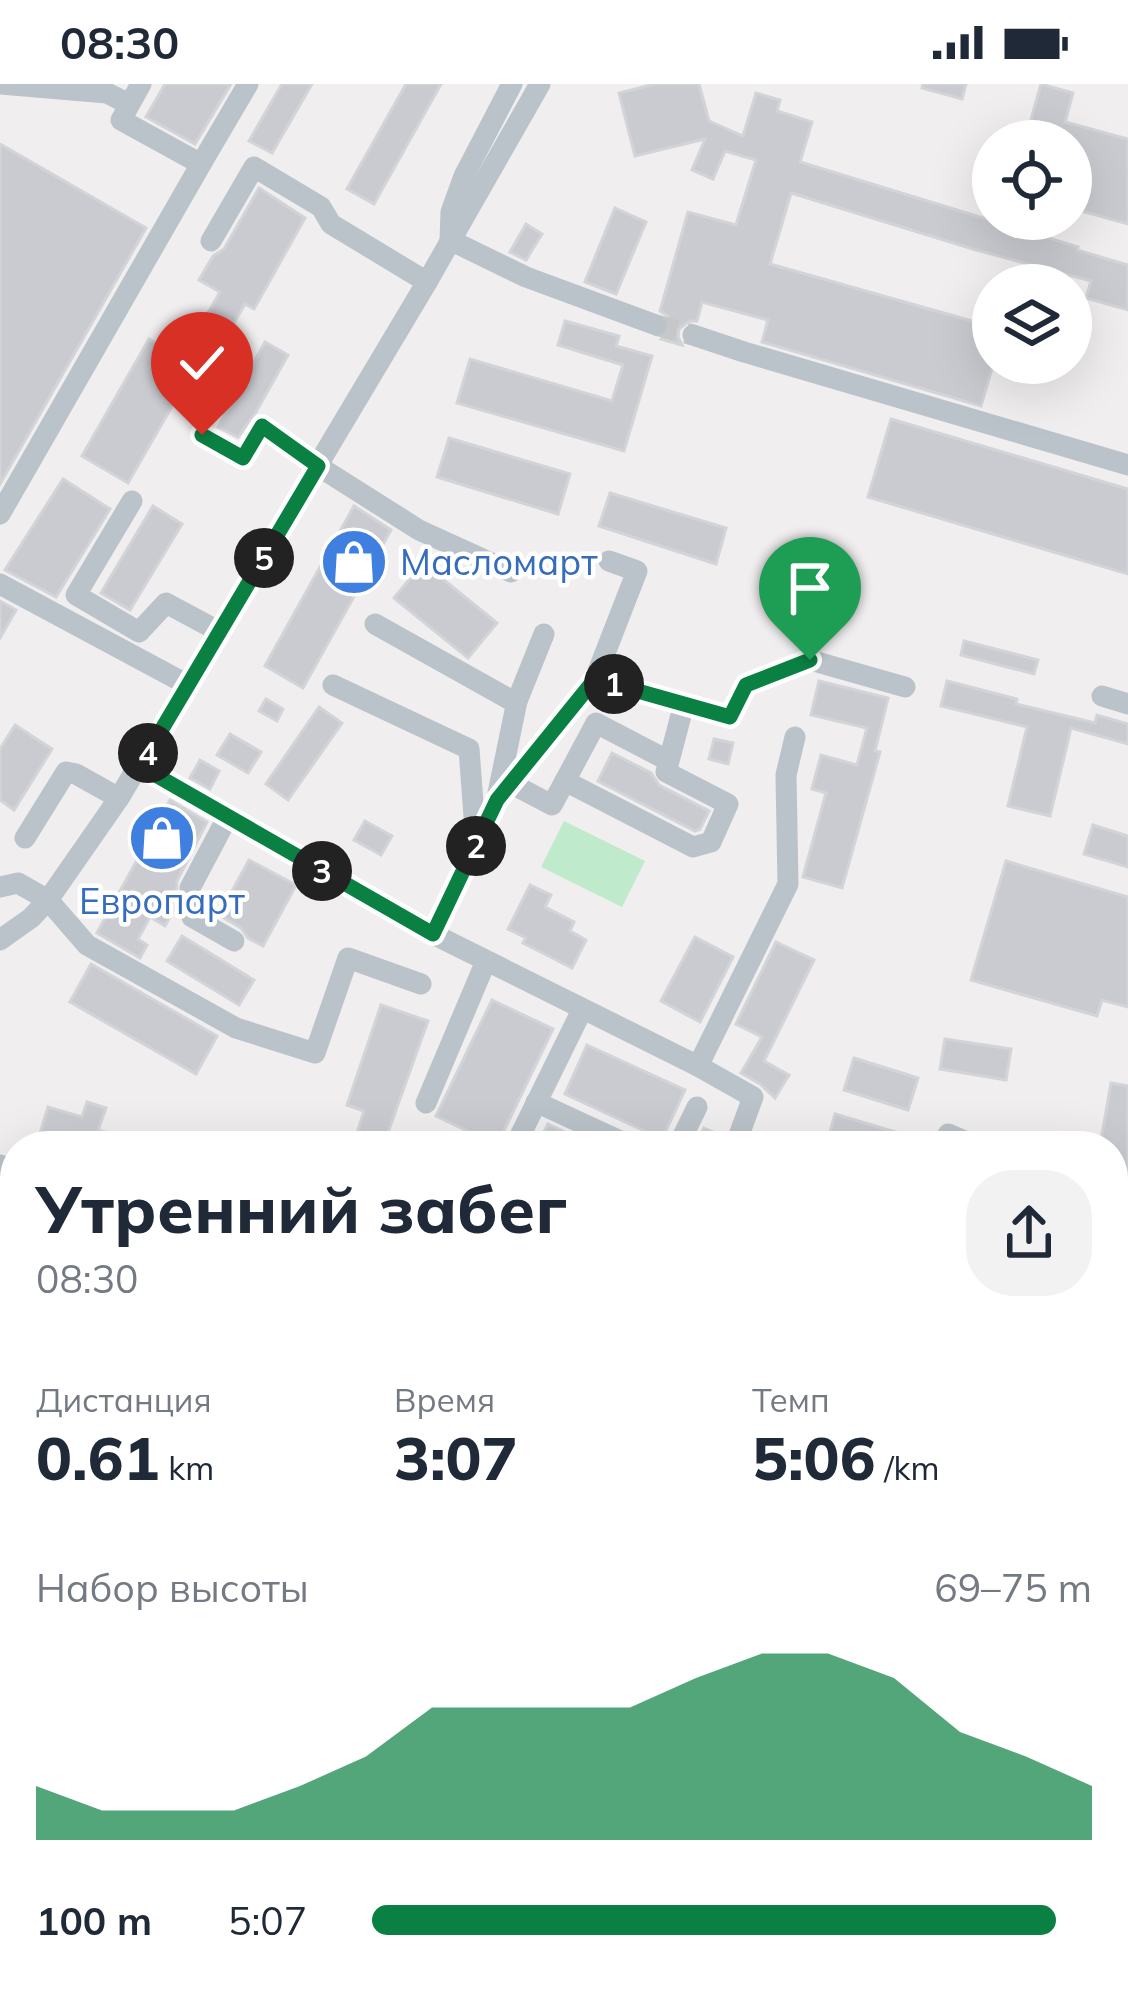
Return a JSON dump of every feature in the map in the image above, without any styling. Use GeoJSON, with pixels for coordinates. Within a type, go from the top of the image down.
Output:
{"type":"FeatureCollection","features":[{"type":"Feature","properties":{"kind":"street"},"geometry":{"type":"LineString","coordinates":[[0,514],[248,84]]}},
{"type":"Feature","properties":{"kind":"street"},"geometry":{"type":"LineString","coordinates":[[450,240],[451,212],[464,176],[512,84]]}},
{"type":"Feature","properties":{"kind":"street"},"geometry":{"type":"LineString","coordinates":[[0,940],[48,899],[140,766],[540,84]]}},
{"type":"Feature","properties":{"kind":"street"},"geometry":{"type":"LineString","coordinates":[[0,85],[135,94],[121,119],[201,164]]}},
{"type":"Feature","properties":{"kind":"street"},"geometry":{"type":"LineString","coordinates":[[211,241],[254,167],[321,207],[331,224],[427,282]]}},
{"type":"Feature","properties":{"kind":"street"},"geometry":{"type":"LineString","coordinates":[[450,240],[526,278],[656,325]]}},
{"type":"Feature","properties":{"kind":"street"},"geometry":{"type":"LineString","coordinates":[[693,335],[1128,465]]}},
{"type":"Feature","properties":{"kind":"street"},"geometry":{"type":"LineString","coordinates":[[202,435],[243,458],[262,426],[419,530],[512,572]]}},
{"type":"Feature","properties":{"kind":"street"},"geometry":{"type":"LineString","coordinates":[[132,501],[76,595],[139,632],[166,603],[220,632]]}},
{"type":"Feature","properties":{"kind":"street"},"geometry":{"type":"LineString","coordinates":[[433,934],[504,791],[595,679],[637,571],[609,560]]}},
{"type":"Feature","properties":{"kind":"street"},"geometry":{"type":"LineString","coordinates":[[0,584],[188,686]]}},
{"type":"Feature","properties":{"kind":"street"},"geometry":{"type":"LineString","coordinates":[[375,624],[517,701]]}},
{"type":"Feature","properties":{"kind":"street"},"geometry":{"type":"LineString","coordinates":[[504,791],[517,701],[544,634]]}},
{"type":"Feature","properties":{"kind":"street"},"geometry":{"type":"LineString","coordinates":[[595,679],[730,717],[746,685],[810,660],[905,687]]}},
{"type":"Feature","properties":{"kind":"street"},"geometry":{"type":"LineString","coordinates":[[333,685],[469,749],[476,845]]}},
{"type":"Feature","properties":{"kind":"street"},"geometry":{"type":"LineString","coordinates":[[1102,696],[1128,704]]}},
{"type":"Feature","properties":{"kind":"street"},"geometry":{"type":"LineString","coordinates":[[565,781],[694,847],[711,842],[728,804],[666,772],[684,704]]}},
{"type":"Feature","properties":{"kind":"street"},"geometry":{"type":"LineString","coordinates":[[504,791],[552,805],[596,723],[669,761]]}},
{"type":"Feature","properties":{"kind":"street"},"geometry":{"type":"LineString","coordinates":[[698,1066],[788,884],[786,775],[795,737]]}},
{"type":"Feature","properties":{"kind":"street"},"geometry":{"type":"LineString","coordinates":[[140,766],[433,934],[753,1097],[741,1131]]}},
{"type":"Feature","properties":{"kind":"street"},"geometry":{"type":"LineString","coordinates":[[25,838],[66,772],[119,798]]}},
{"type":"Feature","properties":{"kind":"street"},"geometry":{"type":"LineString","coordinates":[[227,818],[190,888],[192,917],[234,941]]}},
{"type":"Feature","properties":{"kind":"street"},"geometry":{"type":"LineString","coordinates":[[0,887],[19,884],[48,899],[87,945],[236,1028],[316,1053],[348,958],[421,984]]}},
{"type":"Feature","properties":{"kind":"street"},"geometry":{"type":"LineString","coordinates":[[426,1103],[486,961]]}},
{"type":"Feature","properties":{"kind":"street"},"geometry":{"type":"LineString","coordinates":[[522,1131],[582,1010]]}},
{"type":"Feature","properties":{"kind":"street"},"geometry":{"type":"LineString","coordinates":[[536,1102],[599,1131]]}},
{"type":"Feature","properties":{"kind":"street"},"geometry":{"type":"LineString","coordinates":[[685,1131],[697,1107]]}},
{"type":"Feature","properties":{"kind":"green space"},"geometry":{"type":"Polygon","coordinates":[[[564,821],[645,861],[622,907],[541,867],[564,821]]]}},
{"type":"Feature","properties":{"kind":"building"},"geometry":{"type":"Polygon","coordinates":[[[165,84],[231,84],[195,144],[146,117],[165,84]]]}},
{"type":"Feature","properties":{"kind":"building"},"geometry":{"type":"Polygon","coordinates":[[[282,84],[312,84],[272,153],[249,141],[282,84]]]}},
{"type":"Feature","properties":{"kind":"building"},"geometry":{"type":"Polygon","coordinates":[[[406,84],[441,84],[374,204],[347,189],[406,84]]]}},
{"type":"Feature","properties":{"kind":"building"},"geometry":{"type":"Polygon","coordinates":[[[655,84],[699,84],[709,121],[743,136],[756,93],[780,100],[777,111],[812,122],[800,162],[972,215],[972,240],[1055,240],[1128,265],[1128,310],[1092,300],[1092,264],[1028,264],[791,193],[770,264],[972,321],[972,384],[987,384],[981,406],[762,342],[768,320],[702,302],[697,321],[679,329],[682,345],[661,339],[670,329],[668,316],[660,311],[688,212],[736,225],[756,160],[725,151],[713,179],[692,170],[705,139],[635,156],[619,93],[655,84]]]}},
{"type":"Feature","properties":{"kind":"building"},"geometry":{"type":"Polygon","coordinates":[[[923,84],[966,84],[962,99],[922,88],[923,84]]]}},
{"type":"Feature","properties":{"kind":"building"},"geometry":{"type":"Polygon","coordinates":[[[1041,84],[1073,93],[1066,120],[1031,120],[1041,84]]]}},
{"type":"Feature","properties":{"kind":"building"},"geometry":{"type":"Polygon","coordinates":[[[1092,129],[1128,139],[1128,224],[1092,214],[1092,129]]]}},
{"type":"Feature","properties":{"kind":"building"},"geometry":{"type":"Polygon","coordinates":[[[0,144],[146,228],[0,484],[0,144]]]}},
{"type":"Feature","properties":{"kind":"building"},"geometry":{"type":"Polygon","coordinates":[[[259,188],[305,218],[254,309],[245,304],[228,333],[204,320],[220,292],[199,280],[213,256],[224,249],[259,188]]]}},
{"type":"Feature","properties":{"kind":"building"},"geometry":{"type":"Polygon","coordinates":[[[615,208],[646,222],[616,294],[585,282],[615,208]]]}},
{"type":"Feature","properties":{"kind":"building"},"geometry":{"type":"Polygon","coordinates":[[[526,224],[542,234],[526,260],[510,252],[526,224]]]}},
{"type":"Feature","properties":{"kind":"building"},"geometry":{"type":"Polygon","coordinates":[[[565,321],[619,336],[616,346],[652,356],[624,451],[457,403],[470,359],[612,401],[623,365],[558,345],[565,321]]]}},
{"type":"Feature","properties":{"kind":"building"},"geometry":{"type":"Polygon","coordinates":[[[149,339],[195,366],[128,483],[82,456],[149,339]]]}},
{"type":"Feature","properties":{"kind":"building"},"geometry":{"type":"Polygon","coordinates":[[[265,342],[288,355],[238,437],[218,427],[265,342]]]}},
{"type":"Feature","properties":{"kind":"building"},"geometry":{"type":"Polygon","coordinates":[[[891,419],[1128,489],[1128,574],[868,497],[891,419]]]}},
{"type":"Feature","properties":{"kind":"building"},"geometry":{"type":"Polygon","coordinates":[[[449,438],[570,474],[558,514],[437,477],[449,438]]]}},
{"type":"Feature","properties":{"kind":"building"},"geometry":{"type":"Polygon","coordinates":[[[63,479],[110,509],[56,597],[5,570],[63,479]]]}},
{"type":"Feature","properties":{"kind":"building"},"geometry":{"type":"Polygon","coordinates":[[[610,493],[726,528],[716,564],[599,526],[610,493]]]}},
{"type":"Feature","properties":{"kind":"building"},"geometry":{"type":"Polygon","coordinates":[[[153,506],[182,524],[130,610],[101,593],[153,506]]]}},
{"type":"Feature","properties":{"kind":"building"},"geometry":{"type":"Polygon","coordinates":[[[354,506],[391,530],[303,688],[265,666],[354,506]]]}},
{"type":"Feature","properties":{"kind":"building"},"geometry":{"type":"Polygon","coordinates":[[[423,563],[497,623],[468,658],[394,598],[423,563]]]}},
{"type":"Feature","properties":{"kind":"building"},"geometry":{"type":"Polygon","coordinates":[[[0,601],[16,610],[0,638],[0,601]]]}},
{"type":"Feature","properties":{"kind":"building"},"geometry":{"type":"Polygon","coordinates":[[[964,641],[1038,660],[1034,674],[961,655],[964,641]]]}},
{"type":"Feature","properties":{"kind":"building"},"geometry":{"type":"Polygon","coordinates":[[[819,681],[888,698],[875,751],[880,752],[842,888],[803,877],[826,793],[812,789],[821,755],[857,765],[867,728],[811,715],[819,681]]]}},
{"type":"Feature","properties":{"kind":"building"},"geometry":{"type":"Polygon","coordinates":[[[947,681],[1095,723],[1097,715],[1128,724],[1128,744],[1071,728],[1050,816],[1008,806],[1027,727],[941,706],[947,681]]]}},
{"type":"Feature","properties":{"kind":"building"},"geometry":{"type":"Polygon","coordinates":[[[266,699],[283,709],[277,721],[259,711],[266,699]]]}},
{"type":"Feature","properties":{"kind":"building"},"geometry":{"type":"Polygon","coordinates":[[[319,707],[342,723],[288,800],[266,784],[319,707]]]}},
{"type":"Feature","properties":{"kind":"building"},"geometry":{"type":"Polygon","coordinates":[[[15,725],[52,749],[14,810],[0,800],[0,749],[15,725]]]}},
{"type":"Feature","properties":{"kind":"building"},"geometry":{"type":"Polygon","coordinates":[[[230,734],[261,752],[248,773],[217,755],[230,734]]]}},
{"type":"Feature","properties":{"kind":"building"},"geometry":{"type":"Polygon","coordinates":[[[714,739],[733,743],[728,764],[709,759],[714,739]]]}},
{"type":"Feature","properties":{"kind":"building"},"geometry":{"type":"Polygon","coordinates":[[[612,753],[709,811],[700,829],[695,831],[598,781],[612,753]]]}},
{"type":"Feature","properties":{"kind":"building"},"geometry":{"type":"Polygon","coordinates":[[[200,760],[219,771],[210,789],[190,778],[200,760]]]}},
{"type":"Feature","properties":{"kind":"building"},"geometry":{"type":"Polygon","coordinates":[[[170,800],[207,822],[177,881],[176,906],[165,926],[150,917],[138,939],[147,945],[140,958],[97,933],[170,800]]]}},
{"type":"Feature","properties":{"kind":"building"},"geometry":{"type":"Polygon","coordinates":[[[365,821],[392,836],[381,855],[354,840],[365,821]]]}},
{"type":"Feature","properties":{"kind":"building"},"geometry":{"type":"Polygon","coordinates":[[[1093,825],[1128,836],[1128,867],[1084,854],[1093,825]]]}},
{"type":"Feature","properties":{"kind":"building"},"geometry":{"type":"Polygon","coordinates":[[[249,860],[296,885],[263,946],[219,915],[249,860]]]}},
{"type":"Feature","properties":{"kind":"building"},"geometry":{"type":"Polygon","coordinates":[[[1006,861],[1128,897],[1128,1007],[1102,1000],[1097,1016],[971,980],[1006,861]]]}},
{"type":"Feature","properties":{"kind":"building"},"geometry":{"type":"Polygon","coordinates":[[[530,885],[551,895],[545,907],[574,922],[570,931],[586,940],[572,968],[523,943],[526,938],[508,929],[530,885]]]}},
{"type":"Feature","properties":{"kind":"building"},"geometry":{"type":"Polygon","coordinates":[[[182,936],[254,980],[239,1005],[167,961],[182,936]]]}},
{"type":"Feature","properties":{"kind":"building"},"geometry":{"type":"Polygon","coordinates":[[[695,937],[733,957],[700,1022],[661,1001],[695,937]]]}},
{"type":"Feature","properties":{"kind":"building"},"geometry":{"type":"Polygon","coordinates":[[[776,942],[814,960],[764,1061],[789,1075],[775,1098],[741,1073],[762,1037],[736,1024],[776,942]]]}},
{"type":"Feature","properties":{"kind":"building"},"geometry":{"type":"Polygon","coordinates":[[[91,964],[217,1036],[196,1074],[70,1002],[91,964]]]}},
{"type":"Feature","properties":{"kind":"building"},"geometry":{"type":"Polygon","coordinates":[[[492,1000],[553,1029],[504,1131],[468,1131],[436,1116],[492,1000]]]}},
{"type":"Feature","properties":{"kind":"building"},"geometry":{"type":"Polygon","coordinates":[[[381,1005],[428,1021],[388,1131],[358,1131],[364,1111],[347,1105],[381,1005]]]}},
{"type":"Feature","properties":{"kind":"building"},"geometry":{"type":"Polygon","coordinates":[[[945,1039],[1011,1049],[1006,1080],[940,1069],[945,1039]]]}},
{"type":"Feature","properties":{"kind":"building"},"geometry":{"type":"Polygon","coordinates":[[[587,1045],[685,1090],[666,1131],[645,1131],[565,1094],[587,1045]]]}},
{"type":"Feature","properties":{"kind":"building"},"geometry":{"type":"Polygon","coordinates":[[[854,1058],[918,1078],[908,1110],[844,1090],[854,1058]]]}},
{"type":"Feature","properties":{"kind":"building"},"geometry":{"type":"Polygon","coordinates":[[[1111,1083],[1128,1086],[1128,1131],[1103,1131],[1111,1083]]]}},
{"type":"Feature","properties":{"kind":"building"},"geometry":{"type":"Polygon","coordinates":[[[87,1102],[106,1108],[101,1131],[41,1131],[48,1107],[82,1117],[87,1102]]]}},
{"type":"Feature","properties":{"kind":"building"},"geometry":{"type":"Polygon","coordinates":[[[835,1114],[892,1131],[830,1131],[835,1114]]]}},
{"type":"Feature","properties":{"kind":"tunnel"},"geometry":{"type":"LineString","coordinates":[[656,325],[693,335]]}},
{"type":"Feature","properties":{"kind":"place","name":"Масломарт"},"geometry":{"type":"Point","coordinates":[354,562]}},
{"type":"Feature","properties":{"kind":"place","name":"Европарт"},"geometry":{"type":"Point","coordinates":[162,838]}},
{"type":"Feature","properties":{"kind":"route"},"geometry":{"type":"LineString","coordinates":[[202,435],[243,458],[262,426],[318,466],[140,766],[433,934],[497,800],[595,679],[730,717],[746,685],[810,660]]}}]}
